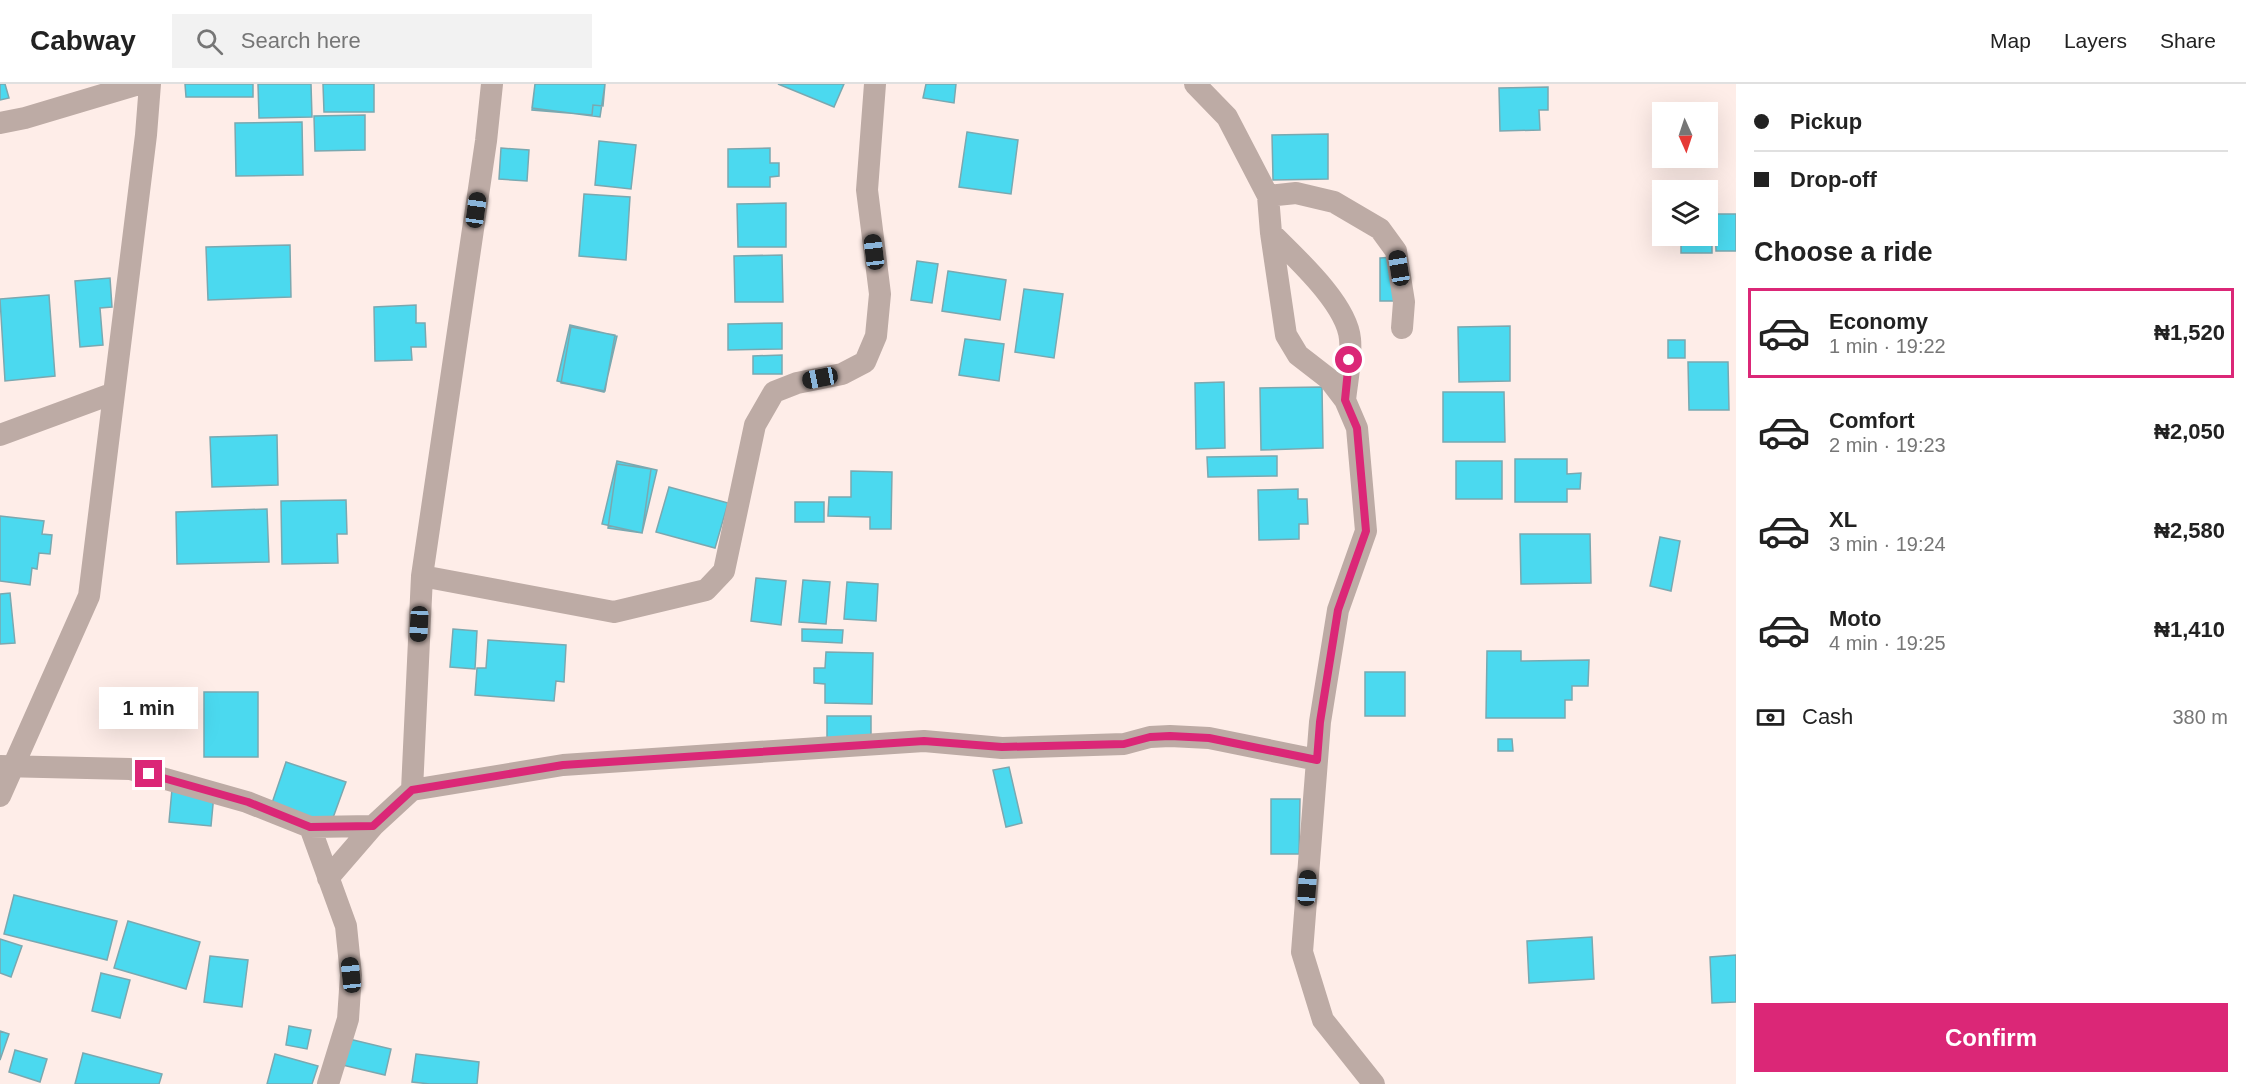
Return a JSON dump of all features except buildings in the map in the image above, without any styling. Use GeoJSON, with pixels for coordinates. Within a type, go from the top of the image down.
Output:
{"type":"FeatureCollection","features":[{"type":"Feature","properties":{"kind":"street"},"geometry":{"type":"LineString","coordinates":[[0,123],[25,118],[139,84]]}},
{"type":"Feature","properties":{"kind":"street"},"geometry":{"type":"LineString","coordinates":[[0,796],[7,766],[89,596],[146,135],[150,84]]}},
{"type":"Feature","properties":{"kind":"street"},"geometry":{"type":"LineString","coordinates":[[412,790],[422,576],[486,141],[492,84]]}},
{"type":"Feature","properties":{"kind":"street"},"geometry":{"type":"LineString","coordinates":[[422,576],[614,612],[706,590],[724,571],[755,425],[774,392],[797,382],[842,374],[865,362],[876,336],[880,294],[867,190],[875,84]]}},
{"type":"Feature","properties":{"kind":"street"},"geometry":{"type":"LineString","coordinates":[[1196,84],[1227,117],[1268,196],[1286,335],[1298,355],[1329,379],[1345,400],[1357,428],[1366,531],[1338,610],[1320,722],[1302,952],[1323,1020],[1374,1084]]}},
{"type":"Feature","properties":{"kind":"street"},"geometry":{"type":"LineString","coordinates":[[1268,196],[1296,193],[1334,202],[1380,229],[1396,251],[1404,302],[1402,328]]}},
{"type":"Feature","properties":{"kind":"street"},"geometry":{"type":"LineString","coordinates":[[1271,232],[1344,315],[1351,340],[1345,400]]}},
{"type":"Feature","properties":{"kind":"street"},"geometry":{"type":"LineString","coordinates":[[0,435],[114,393]]}},
{"type":"Feature","properties":{"kind":"street"},"geometry":{"type":"LineString","coordinates":[[328,878],[373,826],[412,790],[563,765],[924,741],[1002,747],[1124,744],[1150,737],[1170,736],[1209,738],[1317,760]]}},
{"type":"Feature","properties":{"kind":"street"},"geometry":{"type":"LineString","coordinates":[[7,766],[130,769],[248,802],[310,827],[373,826]]}},
{"type":"Feature","properties":{"kind":"street"},"geometry":{"type":"LineString","coordinates":[[310,827],[346,926],[351,975],[348,1018],[328,1084]]}},
{"type":"Feature","properties":{"kind":"route"},"geometry":{"type":"LineString","coordinates":[[149,774],[248,802],[310,827],[373,826],[412,790],[563,765],[924,741],[1002,747],[1124,744],[1150,737],[1170,736],[1209,738],[1317,760],[1320,722],[1338,610],[1366,531],[1357,428],[1345,400],[1349,360]]}}]}
